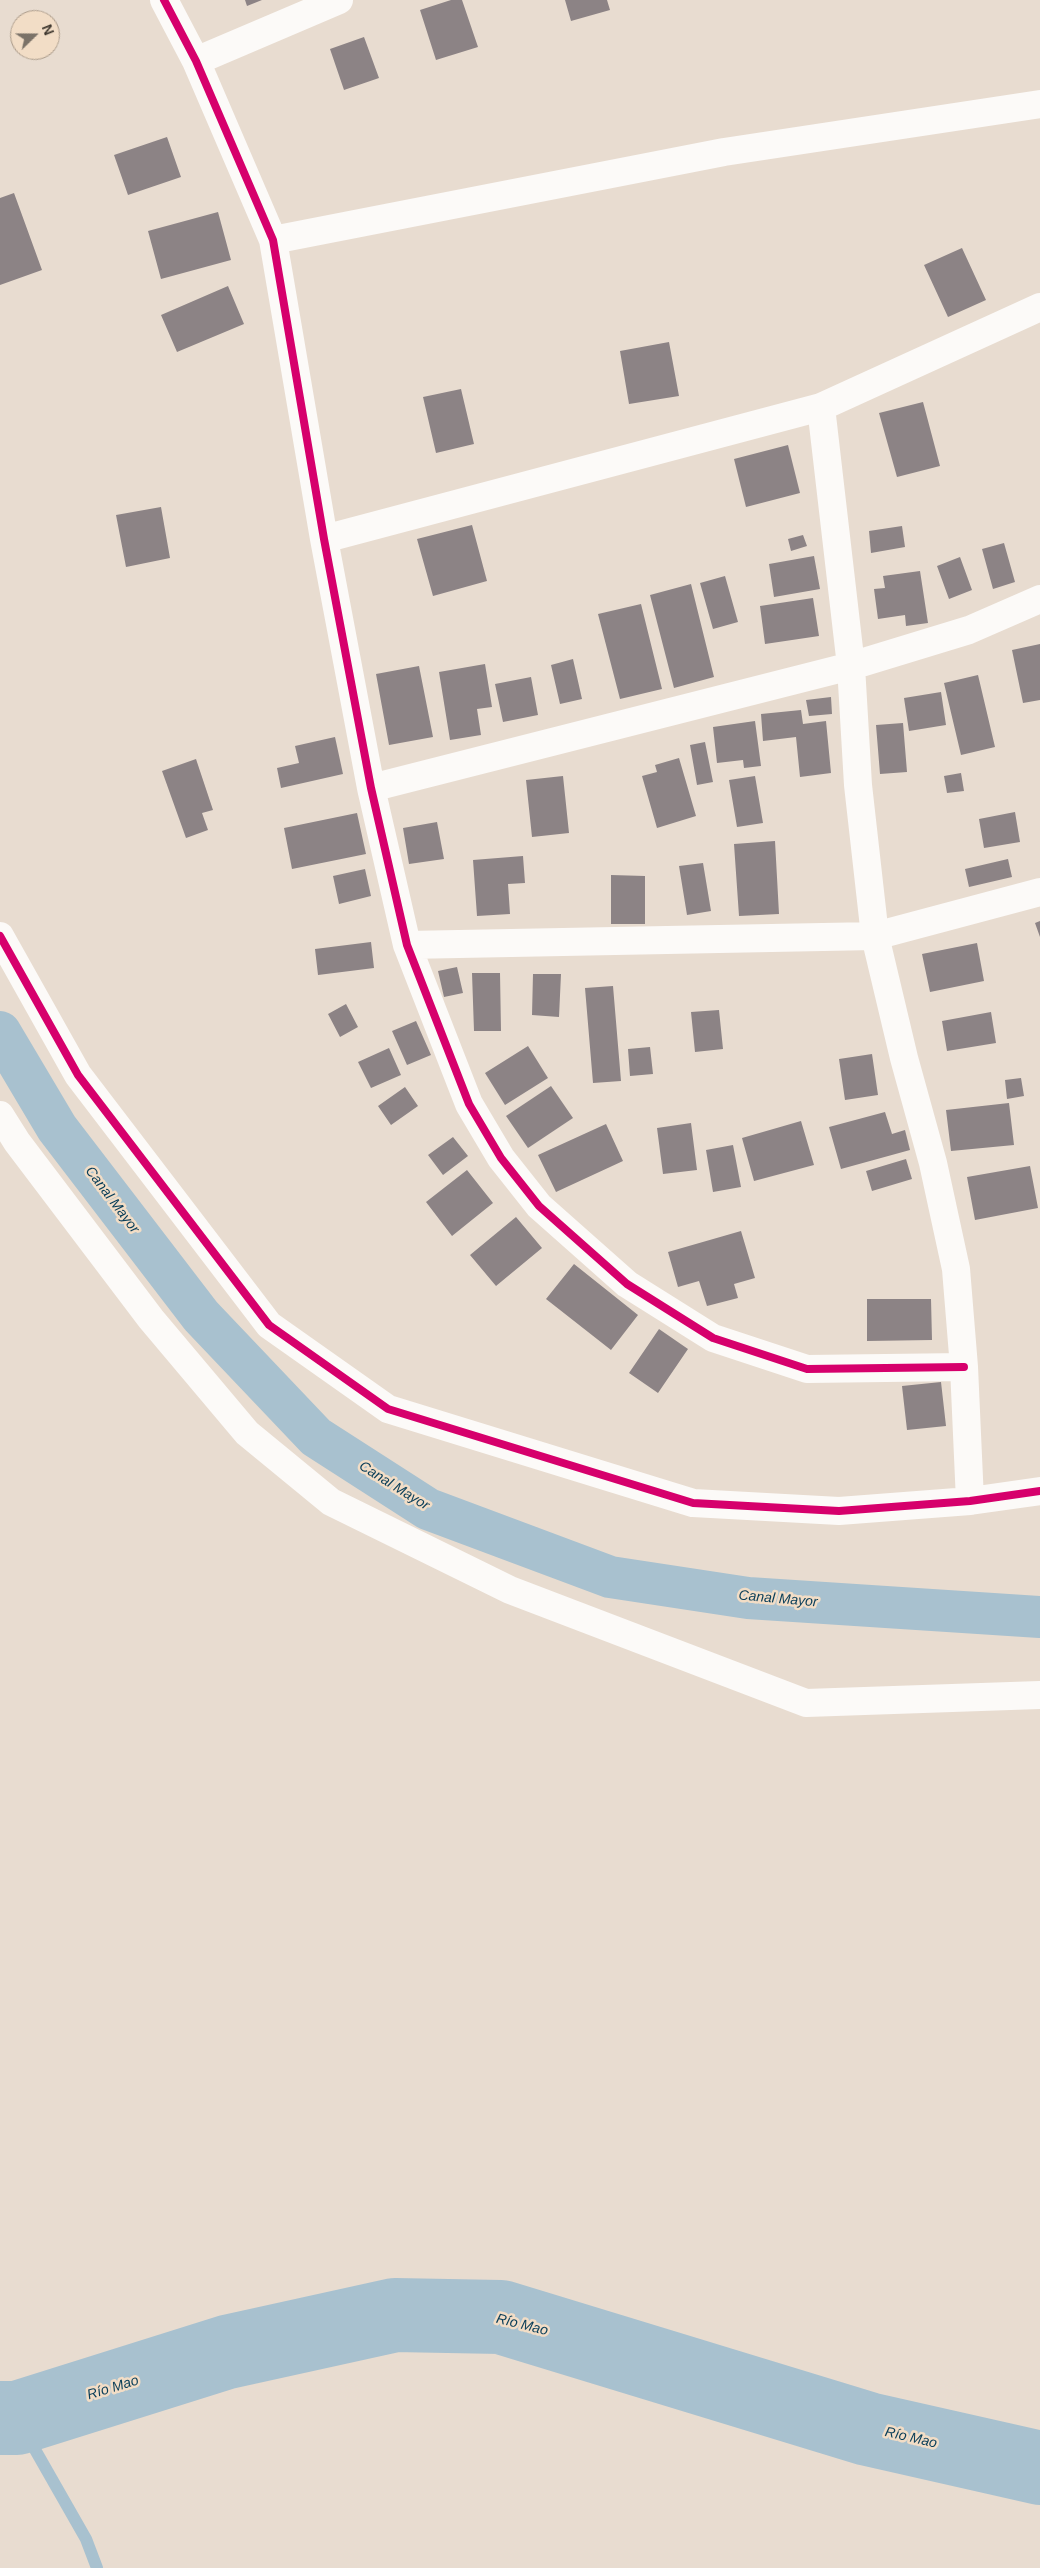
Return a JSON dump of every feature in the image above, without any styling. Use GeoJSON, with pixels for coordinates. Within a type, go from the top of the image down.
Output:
{"type":"FeatureCollection","features":[{"type":"Feature","properties":{"kind":"street"},"geometry":{"type":"LineString","coordinates":[[164,0],[196,61],[273,240],[324,539],[371,788],[407,945],[469,1104],[501,1158],[539,1206],[627,1284],[713,1338],[807,1369],[964,1367]]}},
{"type":"Feature","properties":{"kind":"street"},"geometry":{"type":"LineString","coordinates":[[196,61],[339,0]]}},
{"type":"Feature","properties":{"kind":"street"},"geometry":{"type":"LineString","coordinates":[[273,240],[724,152],[1040,104]]}},
{"type":"Feature","properties":{"kind":"street"},"geometry":{"type":"LineString","coordinates":[[324,539],[821,407],[1040,307]]}},
{"type":"Feature","properties":{"kind":"street"},"geometry":{"type":"LineString","coordinates":[[821,407],[851,666],[858,785],[875,936],[904,1058],[933,1163],[956,1269],[964,1367],[970,1501]]}},
{"type":"Feature","properties":{"kind":"street"},"geometry":{"type":"LineString","coordinates":[[371,788],[851,666],[968,630],[1040,599]]}},
{"type":"Feature","properties":{"kind":"street"},"geometry":{"type":"LineString","coordinates":[[407,945],[875,936],[1040,892]]}},
{"type":"Feature","properties":{"kind":"street"},"geometry":{"type":"LineString","coordinates":[[0,936],[78,1075],[269,1325],[388,1409],[693,1503],[839,1511],[970,1501],[1040,1490]]}},
{"type":"Feature","properties":{"kind":"street"},"geometry":{"type":"LineString","coordinates":[[0,1115],[17,1142],[151,1319],[241,1425],[331,1502],[510,1590],[806,1703],[1040,1695]]}},
{"type":"Feature","properties":{"kind":"building"},"geometry":{"type":"Polygon","coordinates":[[[245,0],[262,0],[247,6],[245,0]]]}},
{"type":"Feature","properties":{"kind":"building"},"geometry":{"type":"Polygon","coordinates":[[[451,0],[462,0],[478,47],[436,60],[420,10],[451,0]]]}},
{"type":"Feature","properties":{"kind":"building"},"geometry":{"type":"Polygon","coordinates":[[[565,0],[607,0],[610,10],[571,21],[565,0]]]}},
{"type":"Feature","properties":{"kind":"building"},"geometry":{"type":"Polygon","coordinates":[[[364,37],[379,78],[344,90],[330,49],[364,37]]]}},
{"type":"Feature","properties":{"kind":"building"},"geometry":{"type":"Polygon","coordinates":[[[167,137],[181,177],[128,195],[114,155],[167,137]]]}},
{"type":"Feature","properties":{"kind":"building"},"geometry":{"type":"Polygon","coordinates":[[[14,193],[42,270],[0,285],[0,198],[14,193]]]}},
{"type":"Feature","properties":{"kind":"building"},"geometry":{"type":"Polygon","coordinates":[[[218,212],[231,260],[161,279],[148,231],[218,212]]]}},
{"type":"Feature","properties":{"kind":"building"},"geometry":{"type":"Polygon","coordinates":[[[962,248],[986,300],[948,317],[924,265],[962,248]]]}},
{"type":"Feature","properties":{"kind":"building"},"geometry":{"type":"Polygon","coordinates":[[[228,286],[244,324],[177,352],[161,315],[228,286]]]}},
{"type":"Feature","properties":{"kind":"building"},"geometry":{"type":"Polygon","coordinates":[[[669,342],[679,396],[629,404],[620,351],[669,342]]]}},
{"type":"Feature","properties":{"kind":"building"},"geometry":{"type":"Polygon","coordinates":[[[461,389],[474,444],[436,453],[423,397],[461,389]]]}},
{"type":"Feature","properties":{"kind":"building"},"geometry":{"type":"Polygon","coordinates":[[[923,402],[940,466],[897,477],[879,413],[923,402]]]}},
{"type":"Feature","properties":{"kind":"building"},"geometry":{"type":"Polygon","coordinates":[[[788,445],[800,493],[746,507],[734,459],[788,445]]]}},
{"type":"Feature","properties":{"kind":"building"},"geometry":{"type":"Polygon","coordinates":[[[161,507],[170,558],[126,567],[116,515],[161,507]]]}},
{"type":"Feature","properties":{"kind":"building"},"geometry":{"type":"Polygon","coordinates":[[[472,525],[487,581],[433,596],[417,539],[472,525]]]}},
{"type":"Feature","properties":{"kind":"building"},"geometry":{"type":"Polygon","coordinates":[[[902,526],[905,547],[871,553],[869,531],[902,526]]]}},
{"type":"Feature","properties":{"kind":"building"},"geometry":{"type":"Polygon","coordinates":[[[803,535],[807,546],[791,551],[788,539],[803,535]]]}},
{"type":"Feature","properties":{"kind":"building"},"geometry":{"type":"Polygon","coordinates":[[[1004,543],[1015,582],[993,589],[982,549],[1004,543]]]}},
{"type":"Feature","properties":{"kind":"building"},"geometry":{"type":"Polygon","coordinates":[[[814,556],[820,589],[774,597],[769,564],[814,556]]]}},
{"type":"Feature","properties":{"kind":"building"},"geometry":{"type":"Polygon","coordinates":[[[960,557],[972,590],[949,599],[937,566],[960,557]]]}},
{"type":"Feature","properties":{"kind":"building"},"geometry":{"type":"Polygon","coordinates":[[[920,571],[928,623],[906,626],[905,615],[878,619],[874,589],[885,588],[883,576],[920,571]]]}},
{"type":"Feature","properties":{"kind":"building"},"geometry":{"type":"Polygon","coordinates":[[[725,576],[738,622],[713,629],[700,583],[725,576]]]}},
{"type":"Feature","properties":{"kind":"building"},"geometry":{"type":"Polygon","coordinates":[[[691,584],[714,677],[674,688],[650,595],[691,584]]]}},
{"type":"Feature","properties":{"kind":"building"},"geometry":{"type":"Polygon","coordinates":[[[813,598],[819,636],[765,644],[760,606],[813,598]]]}},
{"type":"Feature","properties":{"kind":"building"},"geometry":{"type":"Polygon","coordinates":[[[641,604],[662,689],[620,699],[598,614],[641,604]]]}},
{"type":"Feature","properties":{"kind":"building"},"geometry":{"type":"Polygon","coordinates":[[[1040,644],[1040,700],[1023,703],[1012,650],[1040,644]]]}},
{"type":"Feature","properties":{"kind":"building"},"geometry":{"type":"Polygon","coordinates":[[[573,659],[582,699],[560,704],[551,665],[573,659]]]}},
{"type":"Feature","properties":{"kind":"building"},"geometry":{"type":"Polygon","coordinates":[[[485,664],[492,707],[477,709],[481,735],[450,740],[439,672],[485,664]]]}},
{"type":"Feature","properties":{"kind":"building"},"geometry":{"type":"Polygon","coordinates":[[[419,666],[433,737],[389,745],[376,674],[419,666]]]}},
{"type":"Feature","properties":{"kind":"building"},"geometry":{"type":"Polygon","coordinates":[[[978,675],[995,747],[961,755],[944,683],[978,675]]]}},
{"type":"Feature","properties":{"kind":"building"},"geometry":{"type":"Polygon","coordinates":[[[531,677],[538,715],[503,722],[495,684],[531,677]]]}},
{"type":"Feature","properties":{"kind":"building"},"geometry":{"type":"Polygon","coordinates":[[[941,692],[946,725],[909,731],[904,698],[941,692]]]}},
{"type":"Feature","properties":{"kind":"building"},"geometry":{"type":"Polygon","coordinates":[[[831,697],[832,714],[809,716],[806,700],[831,697]]]}},
{"type":"Feature","properties":{"kind":"building"},"geometry":{"type":"Polygon","coordinates":[[[801,710],[803,724],[826,721],[831,773],[800,777],[796,737],[763,741],[761,714],[801,710]]]}},
{"type":"Feature","properties":{"kind":"building"},"geometry":{"type":"Polygon","coordinates":[[[755,721],[761,766],[744,768],[743,760],[717,763],[713,727],[755,721]]]}},
{"type":"Feature","properties":{"kind":"building"},"geometry":{"type":"Polygon","coordinates":[[[903,723],[907,772],[880,774],[876,725],[903,723]]]}},
{"type":"Feature","properties":{"kind":"building"},"geometry":{"type":"Polygon","coordinates":[[[335,737],[343,774],[281,788],[277,768],[299,763],[295,746],[335,737]]]}},
{"type":"Feature","properties":{"kind":"building"},"geometry":{"type":"Polygon","coordinates":[[[705,742],[713,782],[697,785],[690,745],[705,742]]]}},
{"type":"Feature","properties":{"kind":"building"},"geometry":{"type":"Polygon","coordinates":[[[679,758],[696,816],[657,828],[642,776],[657,772],[655,765],[679,758]]]}},
{"type":"Feature","properties":{"kind":"building"},"geometry":{"type":"Polygon","coordinates":[[[196,759],[213,810],[202,813],[208,830],[186,838],[162,771],[196,759]]]}},
{"type":"Feature","properties":{"kind":"building"},"geometry":{"type":"Polygon","coordinates":[[[961,773],[964,791],[947,793],[944,776],[961,773]]]}},
{"type":"Feature","properties":{"kind":"building"},"geometry":{"type":"Polygon","coordinates":[[[563,776],[569,833],[532,837],[526,780],[563,776]]]}},
{"type":"Feature","properties":{"kind":"building"},"geometry":{"type":"Polygon","coordinates":[[[755,776],[763,823],[737,827],[729,780],[755,776]]]}},
{"type":"Feature","properties":{"kind":"building"},"geometry":{"type":"Polygon","coordinates":[[[1015,812],[1020,842],[984,848],[979,819],[1015,812]]]}},
{"type":"Feature","properties":{"kind":"building"},"geometry":{"type":"Polygon","coordinates":[[[357,813],[366,854],[292,869],[284,828],[357,813]]]}},
{"type":"Feature","properties":{"kind":"building"},"geometry":{"type":"Polygon","coordinates":[[[437,822],[444,859],[409,864],[403,828],[437,822]]]}},
{"type":"Feature","properties":{"kind":"building"},"geometry":{"type":"Polygon","coordinates":[[[775,841],[779,914],[739,916],[734,844],[775,841]]]}},
{"type":"Feature","properties":{"kind":"building"},"geometry":{"type":"Polygon","coordinates":[[[523,856],[525,883],[508,884],[510,914],[477,916],[473,860],[523,856]]]}},
{"type":"Feature","properties":{"kind":"building"},"geometry":{"type":"Polygon","coordinates":[[[1008,859],[1012,877],[969,887],[965,869],[1008,859]]]}},
{"type":"Feature","properties":{"kind":"building"},"geometry":{"type":"Polygon","coordinates":[[[703,863],[711,911],[687,915],[679,866],[703,863]]]}},
{"type":"Feature","properties":{"kind":"building"},"geometry":{"type":"Polygon","coordinates":[[[365,869],[371,896],[339,904],[333,876],[365,869]]]}},
{"type":"Feature","properties":{"kind":"building"},"geometry":{"type":"Polygon","coordinates":[[[611,875],[645,876],[645,924],[611,924],[611,875]]]}},
{"type":"Feature","properties":{"kind":"building"},"geometry":{"type":"Polygon","coordinates":[[[1040,921],[1040,937],[1035,923],[1040,921]]]}},
{"type":"Feature","properties":{"kind":"building"},"geometry":{"type":"Polygon","coordinates":[[[371,942],[374,968],[318,975],[315,949],[371,942]]]}},
{"type":"Feature","properties":{"kind":"building"},"geometry":{"type":"Polygon","coordinates":[[[977,943],[984,981],[930,992],[922,954],[977,943]]]}},
{"type":"Feature","properties":{"kind":"building"},"geometry":{"type":"Polygon","coordinates":[[[457,967],[463,993],[444,997],[438,971],[457,967]]]}},
{"type":"Feature","properties":{"kind":"building"},"geometry":{"type":"Polygon","coordinates":[[[472,973],[500,973],[501,1031],[474,1031],[472,973]]]}},
{"type":"Feature","properties":{"kind":"building"},"geometry":{"type":"Polygon","coordinates":[[[533,974],[561,974],[559,1017],[532,1015],[533,974]]]}},
{"type":"Feature","properties":{"kind":"building"},"geometry":{"type":"Polygon","coordinates":[[[613,986],[621,1081],[593,1083],[585,988],[613,986]]]}},
{"type":"Feature","properties":{"kind":"building"},"geometry":{"type":"Polygon","coordinates":[[[346,1004],[358,1027],[340,1037],[328,1014],[346,1004]]]}},
{"type":"Feature","properties":{"kind":"building"},"geometry":{"type":"Polygon","coordinates":[[[719,1010],[723,1049],[695,1052],[691,1012],[719,1010]]]}},
{"type":"Feature","properties":{"kind":"building"},"geometry":{"type":"Polygon","coordinates":[[[991,1012],[996,1043],[947,1051],[942,1021],[991,1012]]]}},
{"type":"Feature","properties":{"kind":"building"},"geometry":{"type":"Polygon","coordinates":[[[416,1021],[431,1055],[407,1065],[392,1031],[416,1021]]]}},
{"type":"Feature","properties":{"kind":"building"},"geometry":{"type":"Polygon","coordinates":[[[528,1046],[548,1078],[505,1105],[485,1073],[528,1046]]]}},
{"type":"Feature","properties":{"kind":"building"},"geometry":{"type":"Polygon","coordinates":[[[650,1047],[653,1074],[630,1076],[628,1049],[650,1047]]]}},
{"type":"Feature","properties":{"kind":"building"},"geometry":{"type":"Polygon","coordinates":[[[389,1048],[401,1075],[371,1088],[358,1062],[389,1048]]]}},
{"type":"Feature","properties":{"kind":"building"},"geometry":{"type":"Polygon","coordinates":[[[872,1054],[878,1095],[845,1100],[839,1059],[872,1054]]]}},
{"type":"Feature","properties":{"kind":"building"},"geometry":{"type":"Polygon","coordinates":[[[1021,1078],[1024,1096],[1007,1099],[1005,1080],[1021,1078]]]}},
{"type":"Feature","properties":{"kind":"building"},"geometry":{"type":"Polygon","coordinates":[[[551,1086],[573,1118],[528,1148],[506,1116],[551,1086]]]}},
{"type":"Feature","properties":{"kind":"building"},"geometry":{"type":"Polygon","coordinates":[[[405,1087],[418,1106],[391,1125],[378,1106],[405,1087]]]}},
{"type":"Feature","properties":{"kind":"building"},"geometry":{"type":"Polygon","coordinates":[[[1009,1103],[1014,1145],[951,1151],[946,1110],[1009,1103]]]}},
{"type":"Feature","properties":{"kind":"building"},"geometry":{"type":"Polygon","coordinates":[[[885,1112],[892,1134],[905,1130],[910,1150],[841,1169],[829,1127],[885,1112]]]}},
{"type":"Feature","properties":{"kind":"building"},"geometry":{"type":"Polygon","coordinates":[[[801,1121],[814,1165],[754,1181],[742,1138],[801,1121]]]}},
{"type":"Feature","properties":{"kind":"building"},"geometry":{"type":"Polygon","coordinates":[[[691,1123],[697,1170],[663,1174],[657,1128],[691,1123]]]}},
{"type":"Feature","properties":{"kind":"building"},"geometry":{"type":"Polygon","coordinates":[[[606,1124],[623,1161],[556,1192],[538,1155],[606,1124]]]}},
{"type":"Feature","properties":{"kind":"building"},"geometry":{"type":"Polygon","coordinates":[[[453,1137],[468,1156],[443,1175],[428,1155],[453,1137]]]}},
{"type":"Feature","properties":{"kind":"building"},"geometry":{"type":"Polygon","coordinates":[[[733,1145],[741,1187],[713,1192],[706,1150],[733,1145]]]}},
{"type":"Feature","properties":{"kind":"building"},"geometry":{"type":"Polygon","coordinates":[[[906,1159],[912,1179],[872,1191],[866,1171],[906,1159]]]}},
{"type":"Feature","properties":{"kind":"building"},"geometry":{"type":"Polygon","coordinates":[[[1030,1166],[1038,1208],[975,1220],[967,1177],[1030,1166]]]}},
{"type":"Feature","properties":{"kind":"building"},"geometry":{"type":"Polygon","coordinates":[[[467,1170],[493,1203],[452,1236],[426,1202],[467,1170]]]}},
{"type":"Feature","properties":{"kind":"building"},"geometry":{"type":"Polygon","coordinates":[[[516,1217],[542,1248],[496,1286],[470,1255],[516,1217]]]}},
{"type":"Feature","properties":{"kind":"building"},"geometry":{"type":"Polygon","coordinates":[[[741,1231],[755,1278],[734,1284],[738,1298],[707,1306],[699,1281],[678,1287],[668,1252],[741,1231]]]}},
{"type":"Feature","properties":{"kind":"building"},"geometry":{"type":"Polygon","coordinates":[[[574,1264],[638,1315],[611,1350],[546,1299],[574,1264]]]}},
{"type":"Feature","properties":{"kind":"building"},"geometry":{"type":"Polygon","coordinates":[[[867,1299],[931,1299],[932,1340],[867,1341],[867,1299]]]}},
{"type":"Feature","properties":{"kind":"building"},"geometry":{"type":"Polygon","coordinates":[[[659,1329],[688,1349],[658,1393],[629,1373],[659,1329]]]}},
{"type":"Feature","properties":{"kind":"building"},"geometry":{"type":"Polygon","coordinates":[[[941,1382],[946,1426],[907,1430],[902,1386],[941,1382]]]}},
{"type":"Feature","properties":{"kind":"waterway","name":"Canal Mayor"},"geometry":{"type":"LineString","coordinates":[[0,1032],[57,1128],[201,1316],[316,1437],[428,1509],[610,1577],[748,1598],[1040,1617]]}},
{"type":"Feature","properties":{"kind":"waterway","name":"Río Mao"},"geometry":{"type":"LineString","coordinates":[[0,2418],[17,2418],[227,2352],[395,2315],[501,2317],[868,2429],[1040,2468]]}},
{"type":"Feature","properties":{"kind":"waterway"},"geometry":{"type":"LineString","coordinates":[[17,2418],[86,2539],[97,2568]]}},
{"type":"Feature","properties":{"kind":"cycle path"},"geometry":{"type":"LineString","coordinates":[[164,0],[196,61],[273,240],[324,539],[371,788],[407,945],[469,1104],[501,1158],[539,1206],[627,1284],[713,1338],[807,1369],[964,1367]]}},
{"type":"Feature","properties":{"kind":"cycle path"},"geometry":{"type":"LineString","coordinates":[[0,936],[78,1075],[269,1325],[388,1409],[693,1503],[839,1511],[970,1501],[1040,1491]]}}]}
